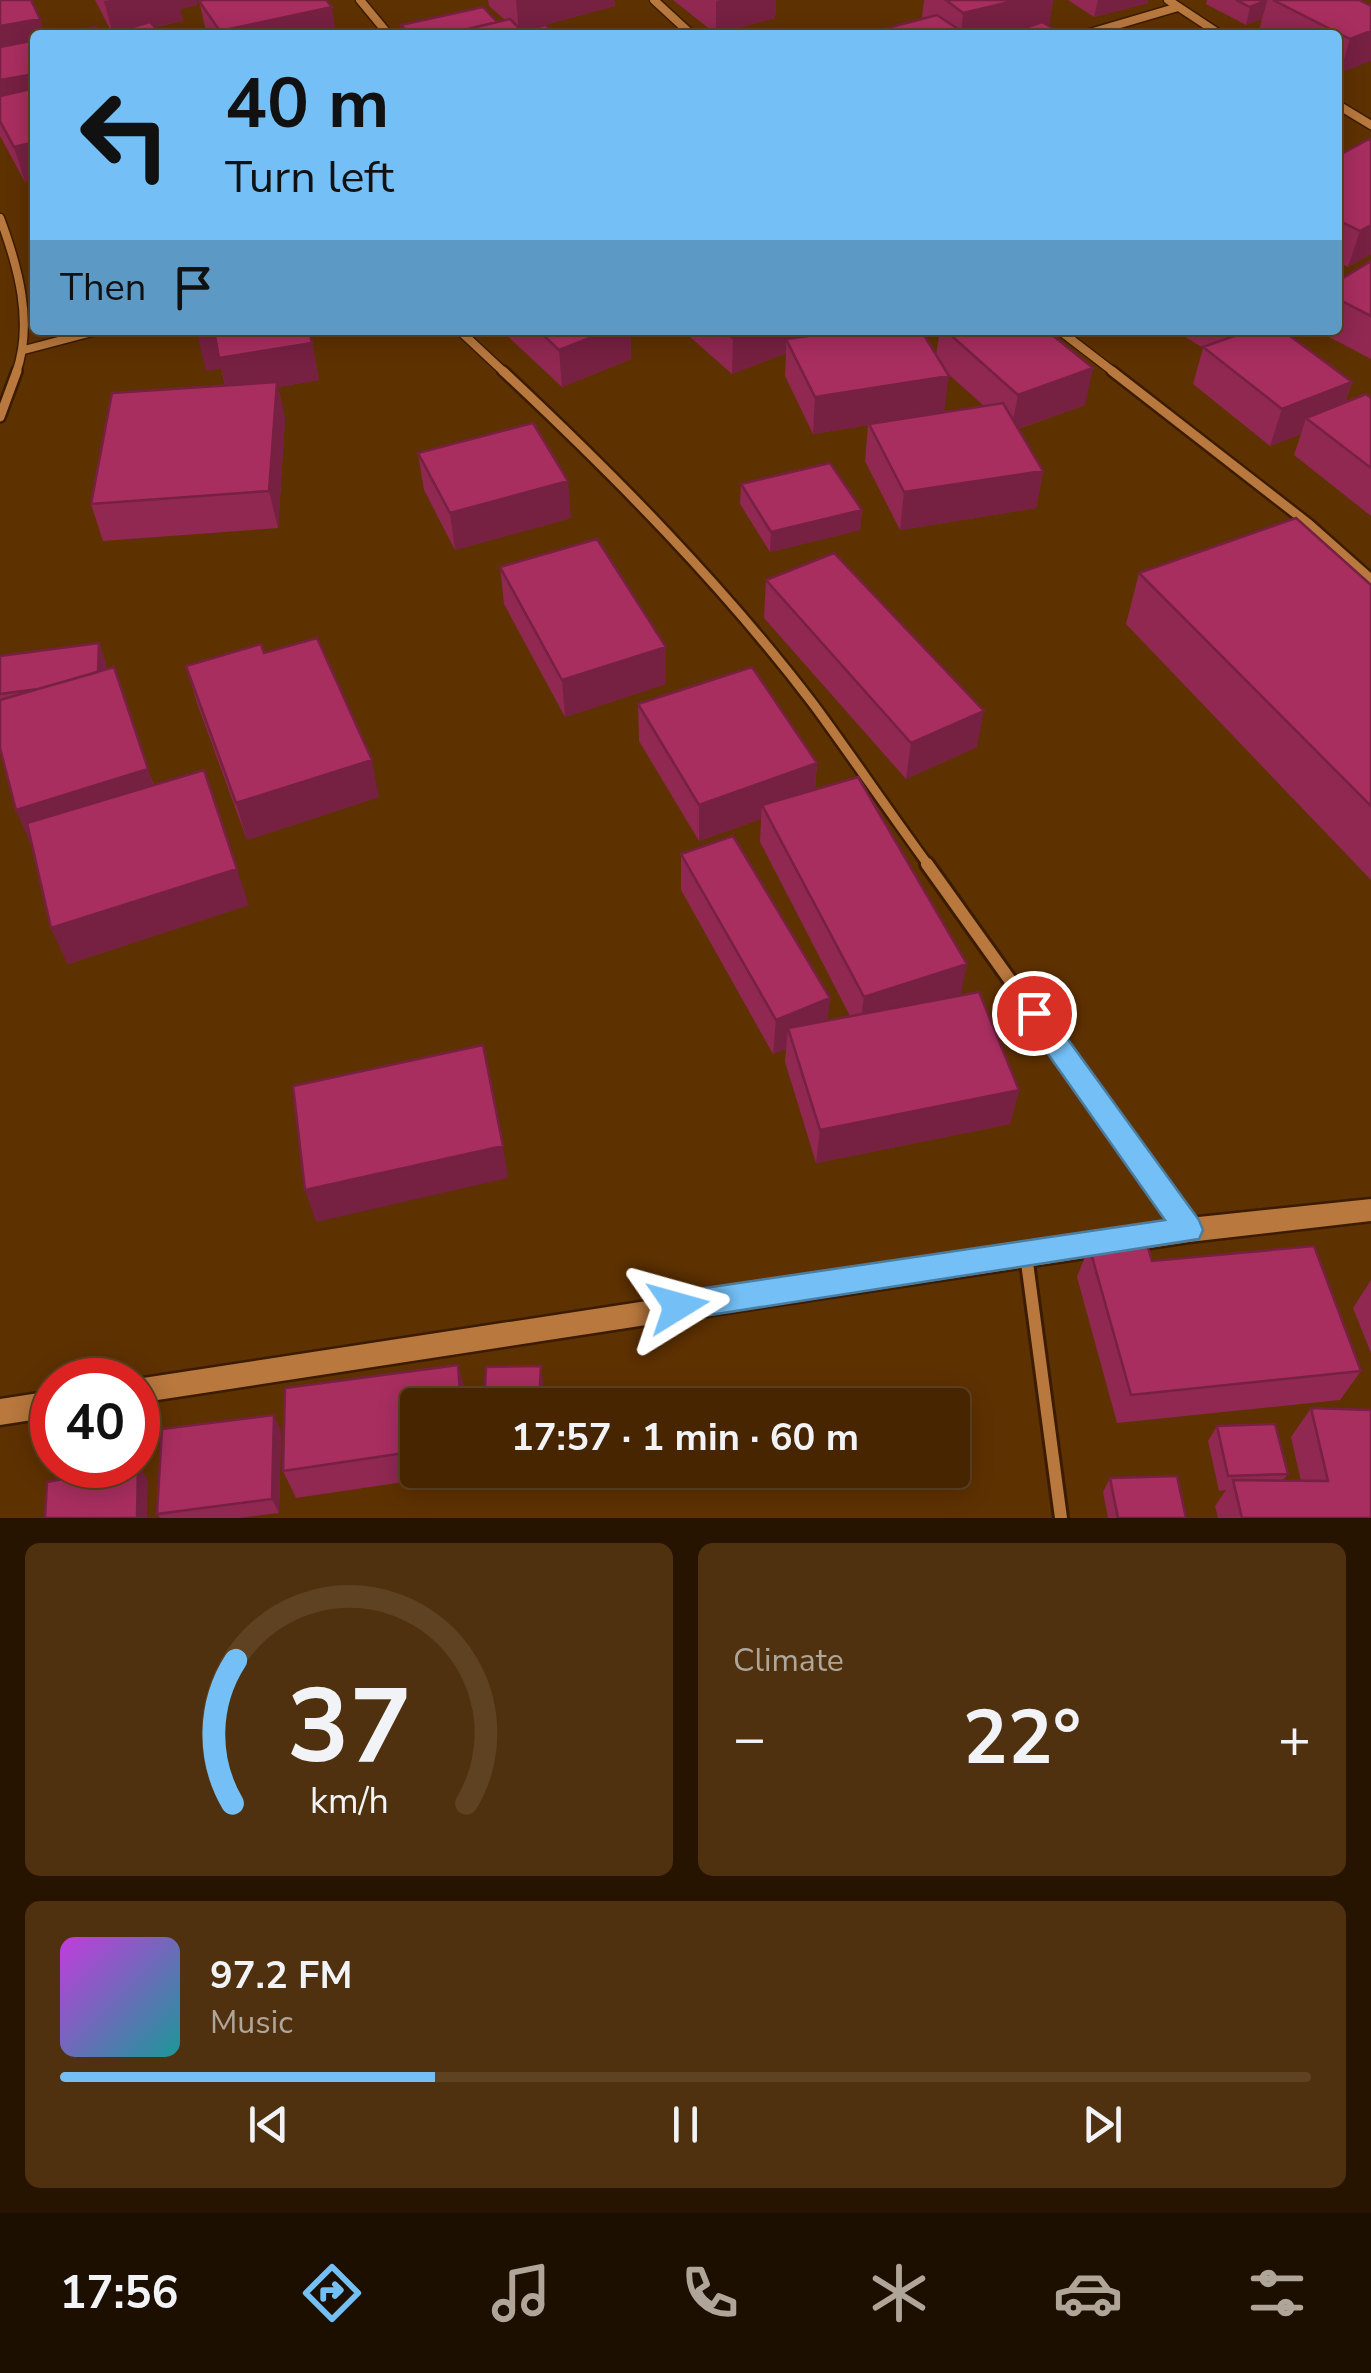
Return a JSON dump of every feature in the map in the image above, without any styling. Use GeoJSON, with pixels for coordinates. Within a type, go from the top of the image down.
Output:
{"type":"FeatureCollection","features":[{"type":"Feature","properties":{"kind":"street"},"geometry":{"type":"LineString","coordinates":[[360,0],[385,30]]}},
{"type":"Feature","properties":{"kind":"street"},"geometry":{"type":"LineString","coordinates":[[654,0],[687,30]]}},
{"type":"Feature","properties":{"kind":"street"},"geometry":{"type":"LineString","coordinates":[[1168,0],[1213,30]]}},
{"type":"Feature","properties":{"kind":"street"},"geometry":{"type":"LineString","coordinates":[[1100,30],[1178,7]]}},
{"type":"Feature","properties":{"kind":"street"},"geometry":{"type":"LineString","coordinates":[[1342,108],[1371,125]]}},
{"type":"Feature","properties":{"kind":"street"},"geometry":{"type":"LineString","coordinates":[[0,218],[18,268],[24,350],[0,417]]}},
{"type":"Feature","properties":{"kind":"street"},"geometry":{"type":"LineString","coordinates":[[24,350],[81,335]]}},
{"type":"Feature","properties":{"kind":"street"},"geometry":{"type":"LineString","coordinates":[[464,335],[579,442],[666,533],[812,703],[1189,1230]]}},
{"type":"Feature","properties":{"kind":"street"},"geometry":{"type":"LineString","coordinates":[[1065,335],[1308,524],[1371,579]]}},
{"type":"Feature","properties":{"kind":"street"},"geometry":{"type":"LineString","coordinates":[[160,1387],[1189,1230],[1371,1210]]}},
{"type":"Feature","properties":{"kind":"street"},"geometry":{"type":"LineString","coordinates":[[1026,1254],[1061,1518]]}},
{"type":"Feature","properties":{"kind":"street"},"geometry":{"type":"LineString","coordinates":[[0,1412],[30,1407]]}},
{"type":"Feature","properties":{"kind":"building"},"geometry":{"type":"Polygon","coordinates":[[[0,0],[31,0],[40,19],[0,26],[0,0]]]}},
{"type":"Feature","properties":{"kind":"building"},"geometry":{"type":"Polygon","coordinates":[[[326,0],[332,7],[219,30],[199,1],[326,0]]]}},
{"type":"Feature","properties":{"kind":"building"},"geometry":{"type":"Polygon","coordinates":[[[946,0],[1018,0],[963,13],[946,0]]]}},
{"type":"Feature","properties":{"kind":"building"},"geometry":{"type":"Polygon","coordinates":[[[1236,0],[1267,0],[1250,7],[1236,0]]]}},
{"type":"Feature","properties":{"kind":"building"},"geometry":{"type":"Polygon","coordinates":[[[1273,0],[1359,0],[1371,6],[1371,31],[1350,39],[1342,35],[1342,30],[1332,30],[1273,0]]]}},
{"type":"Feature","properties":{"kind":"building"},"geometry":{"type":"Polygon","coordinates":[[[483,7],[497,22],[464,30],[406,30],[401,25],[483,7]]]}},
{"type":"Feature","properties":{"kind":"building"},"geometry":{"type":"Polygon","coordinates":[[[937,15],[960,30],[880,30],[937,15]]]}},
{"type":"Feature","properties":{"kind":"building"},"geometry":{"type":"Polygon","coordinates":[[[510,19],[521,30],[464,30],[510,19]]]}},
{"type":"Feature","properties":{"kind":"building"},"geometry":{"type":"Polygon","coordinates":[[[150,22],[158,30],[122,30],[150,22]]]}},
{"type":"Feature","properties":{"kind":"building"},"geometry":{"type":"Polygon","coordinates":[[[1042,22],[1056,30],[1019,30],[1042,22]]]}},
{"type":"Feature","properties":{"kind":"building"},"geometry":{"type":"Polygon","coordinates":[[[546,25],[552,30],[526,30],[546,25]]]}},
{"type":"Feature","properties":{"kind":"building"},"geometry":{"type":"Polygon","coordinates":[[[30,41],[30,75],[0,80],[0,47],[30,41]]]}},
{"type":"Feature","properties":{"kind":"building"},"geometry":{"type":"Polygon","coordinates":[[[30,89],[30,143],[14,147],[0,121],[0,96],[30,89]]]}},
{"type":"Feature","properties":{"kind":"building"},"geometry":{"type":"Polygon","coordinates":[[[1371,141],[1371,225],[1360,231],[1342,222],[1342,154],[1371,141]]]}},
{"type":"Feature","properties":{"kind":"building"},"geometry":{"type":"Polygon","coordinates":[[[1371,261],[1371,316],[1342,301],[1342,279],[1371,261]]]}},
{"type":"Feature","properties":{"kind":"building"},"geometry":{"type":"Polygon","coordinates":[[[215,335],[310,335],[312,343],[219,358],[215,335]]]}},
{"type":"Feature","properties":{"kind":"building"},"geometry":{"type":"Polygon","coordinates":[[[543,335],[597,335],[559,350],[543,335]]]}},
{"type":"Feature","properties":{"kind":"building"},"geometry":{"type":"Polygon","coordinates":[[[815,335],[924,335],[949,376],[815,397],[786,339],[815,335]]]}},
{"type":"Feature","properties":{"kind":"building"},"geometry":{"type":"Polygon","coordinates":[[[951,335],[1052,335],[1093,368],[1018,395],[951,335]]]}},
{"type":"Feature","properties":{"kind":"building"},"geometry":{"type":"Polygon","coordinates":[[[1237,335],[1289,335],[1352,382],[1282,409],[1203,347],[1237,335]]]}},
{"type":"Feature","properties":{"kind":"building"},"geometry":{"type":"Polygon","coordinates":[[[277,382],[269,491],[91,504],[112,393],[277,382]]]}},
{"type":"Feature","properties":{"kind":"building"},"geometry":{"type":"Polygon","coordinates":[[[1366,394],[1371,398],[1371,468],[1306,418],[1366,394]]]}},
{"type":"Feature","properties":{"kind":"building"},"geometry":{"type":"Polygon","coordinates":[[[1003,403],[1043,471],[904,492],[869,424],[1003,403]]]}},
{"type":"Feature","properties":{"kind":"building"},"geometry":{"type":"Polygon","coordinates":[[[533,423],[568,481],[450,513],[418,453],[533,423]]]}},
{"type":"Feature","properties":{"kind":"building"},"geometry":{"type":"Polygon","coordinates":[[[830,463],[862,510],[771,532],[741,484],[830,463]]]}},
{"type":"Feature","properties":{"kind":"building"},"geometry":{"type":"Polygon","coordinates":[[[1296,518],[1371,585],[1371,806],[1139,573],[1296,518]]]}},
{"type":"Feature","properties":{"kind":"building"},"geometry":{"type":"Polygon","coordinates":[[[597,539],[666,647],[562,680],[500,567],[597,539]]]}},
{"type":"Feature","properties":{"kind":"building"},"geometry":{"type":"Polygon","coordinates":[[[834,553],[984,711],[911,743],[766,580],[834,553]]]}},
{"type":"Feature","properties":{"kind":"building"},"geometry":{"type":"Polygon","coordinates":[[[317,638],[372,760],[236,803],[186,666],[261,644],[264,653],[317,638]]]}},
{"type":"Feature","properties":{"kind":"building"},"geometry":{"type":"Polygon","coordinates":[[[99,643],[98,672],[38,689],[0,694],[0,656],[99,643]]]}},
{"type":"Feature","properties":{"kind":"building"},"geometry":{"type":"Polygon","coordinates":[[[114,667],[148,769],[16,810],[0,748],[0,700],[114,667]]]}},
{"type":"Feature","properties":{"kind":"building"},"geometry":{"type":"Polygon","coordinates":[[[752,667],[817,763],[699,805],[638,704],[752,667]]]}},
{"type":"Feature","properties":{"kind":"building"},"geometry":{"type":"Polygon","coordinates":[[[204,770],[237,869],[51,928],[27,823],[204,770]]]}},
{"type":"Feature","properties":{"kind":"building"},"geometry":{"type":"Polygon","coordinates":[[[858,777],[967,964],[864,997],[762,805],[858,777]]]}},
{"type":"Feature","properties":{"kind":"building"},"geometry":{"type":"Polygon","coordinates":[[[733,836],[830,998],[776,1020],[681,854],[733,836]]]}},
{"type":"Feature","properties":{"kind":"building"},"geometry":{"type":"Polygon","coordinates":[[[979,992],[1019,1090],[820,1130],[788,1028],[979,992]]]}},
{"type":"Feature","properties":{"kind":"building"},"geometry":{"type":"Polygon","coordinates":[[[483,1045],[503,1146],[305,1190],[293,1086],[483,1045]]]}},
{"type":"Feature","properties":{"kind":"building"},"geometry":{"type":"Polygon","coordinates":[[[1146,1241],[1152,1261],[1314,1246],[1361,1371],[1131,1395],[1089,1246],[1146,1241]]]}},
{"type":"Feature","properties":{"kind":"building"},"geometry":{"type":"Polygon","coordinates":[[[458,1365],[460,1388],[400,1388],[400,1454],[283,1471],[285,1388],[458,1365]]]}},
{"type":"Feature","properties":{"kind":"building"},"geometry":{"type":"Polygon","coordinates":[[[541,1366],[540,1388],[485,1388],[486,1367],[541,1366]]]}},
{"type":"Feature","properties":{"kind":"building"},"geometry":{"type":"Polygon","coordinates":[[[1311,1408],[1371,1410],[1371,1518],[1242,1518],[1233,1480],[1328,1481],[1311,1408]]]}},
{"type":"Feature","properties":{"kind":"building"},"geometry":{"type":"Polygon","coordinates":[[[274,1415],[272,1499],[157,1514],[162,1429],[274,1415]]]}},
{"type":"Feature","properties":{"kind":"building"},"geometry":{"type":"Polygon","coordinates":[[[1275,1424],[1288,1474],[1228,1476],[1217,1426],[1275,1424]]]}},
{"type":"Feature","properties":{"kind":"building"},"geometry":{"type":"Polygon","coordinates":[[[1177,1476],[1186,1518],[1118,1518],[1110,1478],[1177,1476]]]}},
{"type":"Feature","properties":{"kind":"building"},"geometry":{"type":"Polygon","coordinates":[[[47,1488],[138,1488],[137,1518],[45,1518],[47,1488]]]}},
{"type":"Feature","properties":{"kind":"route"},"geometry":{"type":"LineString","coordinates":[[678,1306],[1189,1230],[1034,1013]]}}]}
